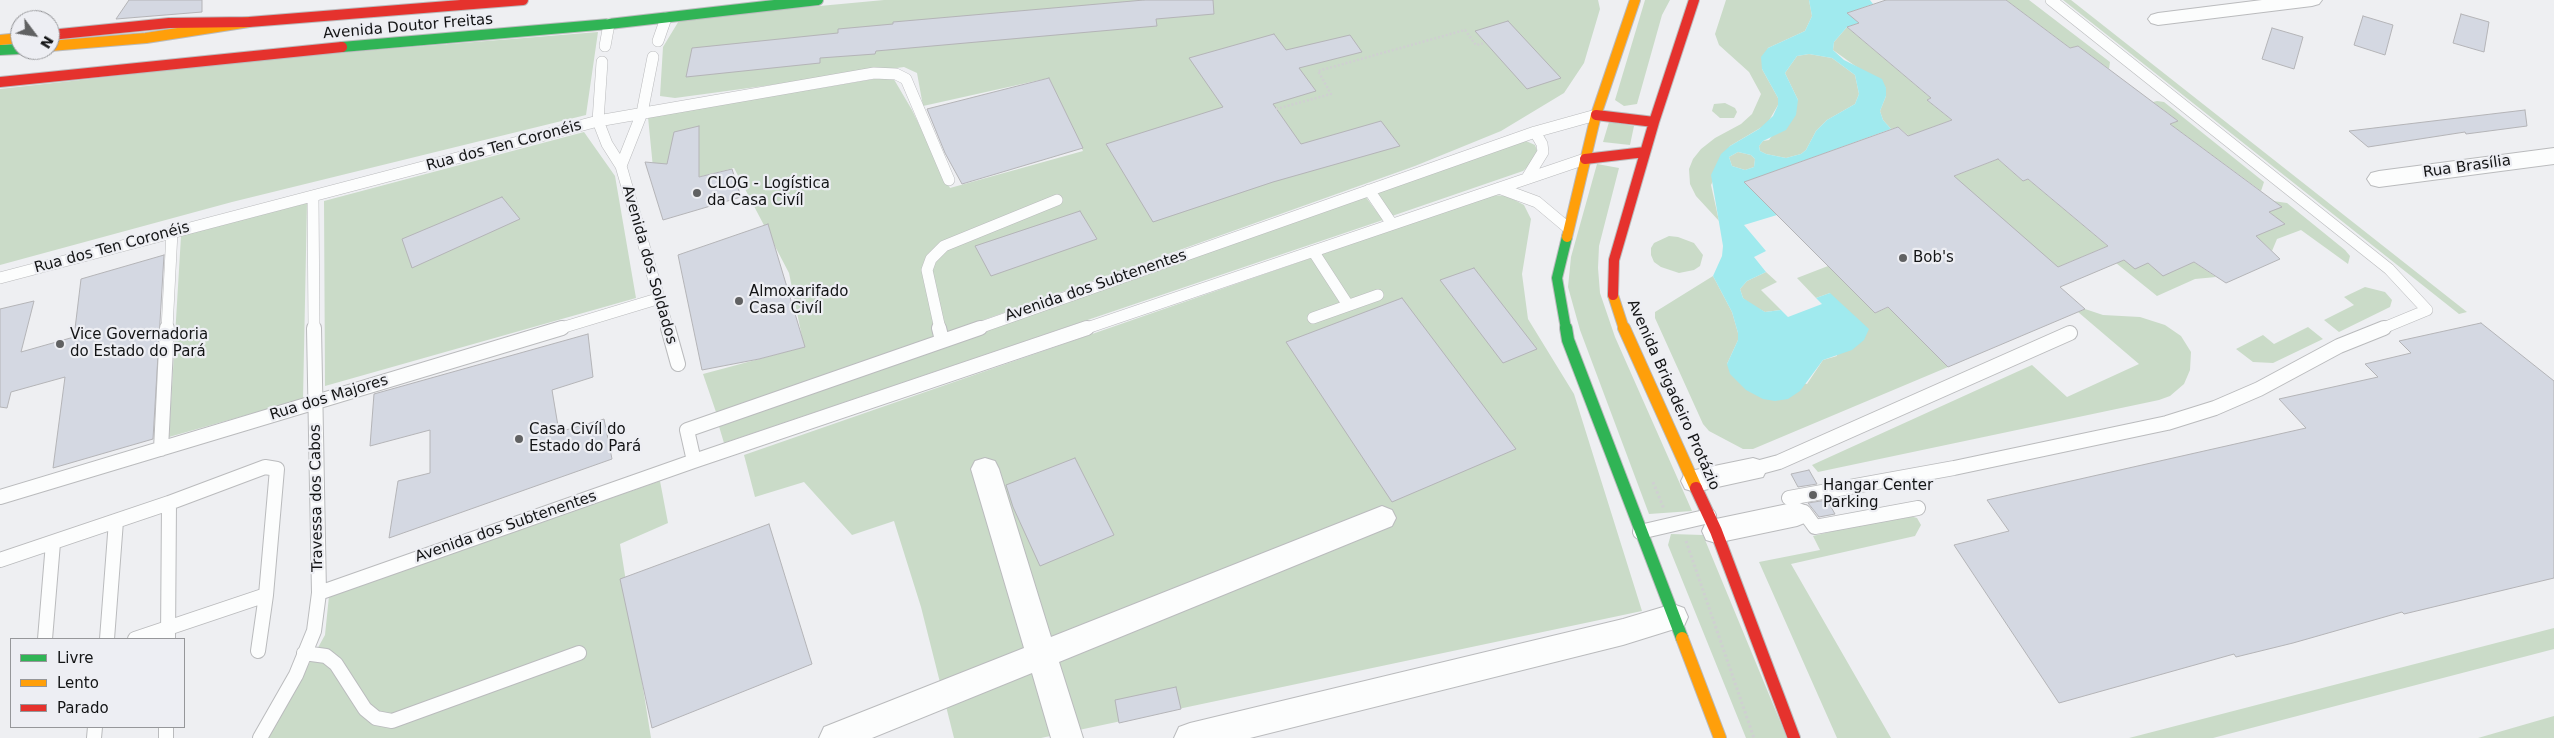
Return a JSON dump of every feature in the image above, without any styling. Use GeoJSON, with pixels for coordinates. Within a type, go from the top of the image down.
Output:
{"type":"FeatureCollection","features":[{"type":"Feature","properties":{"kind":"main road","name":"Avenida Doutor Freitas"},"geometry":{"type":"LineString","coordinates":[[60,34],[169,23],[249,22],[523,0]]}},
{"type":"Feature","properties":{"kind":"main road","name":"Avenida Doutor Freitas"},"geometry":{"type":"LineString","coordinates":[[0,82],[394,42],[609,24],[666,18],[742,4],[818,0]]}},
{"type":"Feature","properties":{"kind":"main road"},"geometry":{"type":"LineString","coordinates":[[1635,0],[1596,115],[1557,278],[1568,340],[1720,738]]}},
{"type":"Feature","properties":{"kind":"main road","name":"Avenida Brigadeiro Protázio"},"geometry":{"type":"LineString","coordinates":[[1694,0],[1654,122],[1614,260],[1612,292],[1621,322],[1713,524],[1794,738]]}},
{"type":"Feature","properties":{"kind":"main road"},"geometry":{"type":"LineString","coordinates":[[1620,6],[1630,17]]}},
{"type":"Feature","properties":{"kind":"main road"},"geometry":{"type":"LineString","coordinates":[[394,42],[385,36],[386,26],[406,10]]}},
{"type":"Feature","properties":{"kind":"main road"},"geometry":{"type":"LineString","coordinates":[[60,45],[146,38],[249,22]]}},
{"type":"Feature","properties":{"kind":"main road"},"geometry":{"type":"LineString","coordinates":[[1596,115],[1654,122]]}},
{"type":"Feature","properties":{"kind":"main road"},"geometry":{"type":"LineString","coordinates":[[1585,159],[1645,152]]}},
{"type":"Feature","properties":{"kind":"street"},"geometry":{"type":"LineString","coordinates":[[2158,19],[2312,0]]}},
{"type":"Feature","properties":{"kind":"street","name":"Rua Brasília"},"geometry":{"type":"LineString","coordinates":[[2379,179],[2554,156]]}},
{"type":"Feature","properties":{"kind":"street"},"geometry":{"type":"LineString","coordinates":[[985,469],[1067,738]]}},
{"type":"Feature","properties":{"kind":"street"},"geometry":{"type":"LineString","coordinates":[[1695,481],[1753,470]]}},
{"type":"Feature","properties":{"kind":"street"},"geometry":{"type":"LineString","coordinates":[[1713,524],[1793,506]]}},
{"type":"Feature","properties":{"kind":"street"},"geometry":{"type":"LineString","coordinates":[[835,738],[1382,518]]}},
{"type":"Feature","properties":{"kind":"street"},"geometry":{"type":"LineString","coordinates":[[1190,738],[1623,632],[1673,617]]}},
{"type":"Feature","properties":{"kind":"lane"},"geometry":{"type":"LineString","coordinates":[[1793,506],[1954,468],[2167,423],[2215,408],[2259,389],[2339,346],[2427,310],[2389,269],[2051,0]]}},
{"type":"Feature","properties":{"kind":"lane"},"geometry":{"type":"LineString","coordinates":[[658,41],[666,18]]}},
{"type":"Feature","properties":{"kind":"lane"},"geometry":{"type":"LineString","coordinates":[[605,46],[609,24]]}},
{"type":"Feature","properties":{"kind":"lane"},"geometry":{"type":"LineString","coordinates":[[620,166],[642,113],[653,57]]}},
{"type":"Feature","properties":{"kind":"lane"},"geometry":{"type":"LineString","coordinates":[[598,122],[602,62]]}},
{"type":"Feature","properties":{"kind":"lane","name":"Rua dos Ten Coronéis"},"geometry":{"type":"LineString","coordinates":[[0,278],[598,122],[874,73],[896,74],[906,80],[949,180]]}},
{"type":"Feature","properties":{"kind":"lane","name":"Avenida dos Subtenentes"},"geometry":{"type":"LineString","coordinates":[[694,461],[687,430],[1535,132],[1596,115]]}},
{"type":"Feature","properties":{"kind":"lane","name":"Avenida dos Soldados"},"geometry":{"type":"LineString","coordinates":[[598,122],[607,144],[620,166],[657,298],[678,364]]}},
{"type":"Feature","properties":{"kind":"lane"},"geometry":{"type":"LineString","coordinates":[[1527,178],[1543,152],[1542,144],[1535,132]]}},
{"type":"Feature","properties":{"kind":"lane","name":"Avenida dos Subtenentes"},"geometry":{"type":"LineString","coordinates":[[319,593],[694,461],[1585,159]]}},
{"type":"Feature","properties":{"kind":"lane"},"geometry":{"type":"LineString","coordinates":[[1499,188],[1537,202],[1568,228]]}},
{"type":"Feature","properties":{"kind":"lane"},"geometry":{"type":"LineString","coordinates":[[1369,190],[1392,224]]}},
{"type":"Feature","properties":{"kind":"lane","name":"Travessa dos Cabos"},"geometry":{"type":"LineString","coordinates":[[260,738],[296,675],[314,631],[319,593],[314,402],[313,196]]}},
{"type":"Feature","properties":{"kind":"lane"},"geometry":{"type":"LineString","coordinates":[[942,340],[927,270],[931,259],[944,246],[1057,200]]}},
{"type":"Feature","properties":{"kind":"lane"},"geometry":{"type":"LineString","coordinates":[[161,449],[172,232]]}},
{"type":"Feature","properties":{"kind":"lane"},"geometry":{"type":"LineString","coordinates":[[1313,251],[1348,305]]}},
{"type":"Feature","properties":{"kind":"lane"},"geometry":{"type":"LineString","coordinates":[[1313,318],[1378,295]]}},
{"type":"Feature","properties":{"kind":"lane","name":"Rua dos Majores"},"geometry":{"type":"LineString","coordinates":[[0,496],[657,298]]}},
{"type":"Feature","properties":{"kind":"lane"},"geometry":{"type":"LineString","coordinates":[[1753,470],[1779,462],[2070,333]]}},
{"type":"Feature","properties":{"kind":"lane"},"geometry":{"type":"LineString","coordinates":[[0,560],[116,522],[265,467],[274,466],[277,469],[266,595],[258,650]]}},
{"type":"Feature","properties":{"kind":"lane"},"geometry":{"type":"LineString","coordinates":[[168,503],[168,634]]}},
{"type":"Feature","properties":{"kind":"lane"},"geometry":{"type":"LineString","coordinates":[[1793,506],[1804,512],[1815,527],[1918,508]]}},
{"type":"Feature","properties":{"kind":"lane"},"geometry":{"type":"LineString","coordinates":[[107,638],[116,522]]}},
{"type":"Feature","properties":{"kind":"lane"},"geometry":{"type":"LineString","coordinates":[[1640,532],[1713,524]]}},
{"type":"Feature","properties":{"kind":"lane"},"geometry":{"type":"LineString","coordinates":[[45,638],[53,542]]}},
{"type":"Feature","properties":{"kind":"lane"},"geometry":{"type":"LineString","coordinates":[[142,638],[168,634],[266,595]]}},
{"type":"Feature","properties":{"kind":"lane"},"geometry":{"type":"LineString","coordinates":[[304,653],[326,656],[336,664],[365,709],[376,718],[392,721],[580,654]]}},
{"type":"Feature","properties":{"kind":"path"},"geometry":{"type":"LineString","coordinates":[[1276,109],[1331,94],[1318,71],[1465,30],[1476,45],[1486,43]]}},
{"type":"Feature","properties":{"kind":"green space"},"geometry":{"type":"Polygon","coordinates":[[[884,0],[1598,0],[1600,9],[1584,63],[1564,93],[1501,131],[1415,166],[717,415],[703,374],[804,347],[789,273],[734,168],[655,188],[648,117],[892,76],[912,110],[950,188],[1083,151],[1049,78],[923,106],[917,73],[904,67],[675,98],[660,96],[663,47],[680,19],[884,0]]]}},
{"type":"Feature","properties":{"kind":"green space"},"geometry":{"type":"Polygon","coordinates":[[[1645,0],[1670,0],[1662,15],[1637,104],[1624,106],[1615,100],[1645,0]]]}},
{"type":"Feature","properties":{"kind":"green space"},"geometry":{"type":"Polygon","coordinates":[[[1726,0],[1809,0],[1812,16],[1805,31],[1768,48],[1762,69],[1778,98],[1778,105],[1767,124],[1730,146],[1711,185],[1719,221],[1696,196],[1690,184],[1689,169],[1693,159],[1701,149],[1715,138],[1741,124],[1752,114],[1761,94],[1749,72],[1719,45],[1715,34],[1726,0]]]}},
{"type":"Feature","properties":{"kind":"green space"},"geometry":{"type":"Polygon","coordinates":[[[2006,0],[2029,0],[2110,62],[2109,69],[2078,46],[2070,48],[2006,0]]]}},
{"type":"Feature","properties":{"kind":"green space"},"geometry":{"type":"Polygon","coordinates":[[[2063,0],[2071,0],[2467,312],[2459,314],[2063,0]]]}},
{"type":"Feature","properties":{"kind":"green space"},"geometry":{"type":"Polygon","coordinates":[[[1847,27],[1931,98],[1927,100],[1952,120],[1909,136],[1898,127],[1891,129],[1883,120],[1880,111],[1886,96],[1886,88],[1833,50],[1834,42],[1847,27]]]}},
{"type":"Feature","properties":{"kind":"green space"},"geometry":{"type":"Polygon","coordinates":[[[598,32],[586,115],[232,202],[0,265],[0,89],[277,58],[598,32]]]}},
{"type":"Feature","properties":{"kind":"green space"},"geometry":{"type":"Polygon","coordinates":[[[1809,54],[1832,58],[1855,75],[1859,94],[1855,104],[1827,120],[1816,131],[1806,150],[1801,154],[1786,158],[1766,154],[1760,151],[1759,146],[1763,141],[1769,140],[1798,100],[1785,73],[1797,56],[1809,54]]]}},
{"type":"Feature","properties":{"kind":"green space"},"geometry":{"type":"Polygon","coordinates":[[[2153,102],[2164,102],[2264,182],[2261,191],[2170,124],[2178,121],[2153,102]]]}},
{"type":"Feature","properties":{"kind":"green space"},"geometry":{"type":"Polygon","coordinates":[[[1725,103],[1735,108],[1737,112],[1734,118],[1720,118],[1712,111],[1714,104],[1725,103]]]}},
{"type":"Feature","properties":{"kind":"green space"},"geometry":{"type":"Polygon","coordinates":[[[1609,122],[1634,126],[1630,145],[1603,142],[1609,122]]]}},
{"type":"Feature","properties":{"kind":"green space"},"geometry":{"type":"Polygon","coordinates":[[[584,132],[615,176],[636,298],[325,386],[324,201],[584,132]]]}},
{"type":"Feature","properties":{"kind":"green space"},"geometry":{"type":"Polygon","coordinates":[[[1526,141],[1535,145],[1538,153],[1532,163],[1523,171],[1392,216],[1375,191],[1526,141]]]}},
{"type":"Feature","properties":{"kind":"green space"},"geometry":{"type":"Polygon","coordinates":[[[1738,152],[1751,155],[1755,159],[1754,167],[1745,170],[1732,166],[1729,157],[1738,152]]]}},
{"type":"Feature","properties":{"kind":"green space"},"geometry":{"type":"Polygon","coordinates":[[[1998,159],[2023,181],[2028,179],[2108,246],[2044,273],[1954,176],[1998,159]]]}},
{"type":"Feature","properties":{"kind":"green space"},"geometry":{"type":"Polygon","coordinates":[[[1597,164],[1619,168],[1599,246],[1600,293],[1615,337],[1692,511],[1649,514],[1580,330],[1568,287],[1571,257],[1597,164]]]}},
{"type":"Feature","properties":{"kind":"green space"},"geometry":{"type":"Polygon","coordinates":[[[1492,195],[1507,196],[1524,205],[1531,219],[1522,274],[1528,319],[1574,394],[1642,611],[1041,738],[954,738],[921,607],[894,521],[852,535],[804,482],[755,497],[744,455],[1492,195]]]}},
{"type":"Feature","properties":{"kind":"green space"},"geometry":{"type":"Polygon","coordinates":[[[1365,196],[1383,220],[724,443],[718,423],[1365,196]]]}},
{"type":"Feature","properties":{"kind":"green space"},"geometry":{"type":"Polygon","coordinates":[[[2273,201],[2287,203],[2345,250],[2350,256],[2348,264],[2301,230],[2277,239],[2272,251],[2255,236],[2284,224],[2269,212],[2273,201]]]}},
{"type":"Feature","properties":{"kind":"green space"},"geometry":{"type":"Polygon","coordinates":[[[307,203],[303,399],[169,437],[181,236],[307,203]]]}},
{"type":"Feature","properties":{"kind":"green space"},"geometry":{"type":"Polygon","coordinates":[[[1669,236],[1694,243],[1703,255],[1700,266],[1694,270],[1679,273],[1661,267],[1654,262],[1651,248],[1654,243],[1669,236]]]}},
{"type":"Feature","properties":{"kind":"green space"},"geometry":{"type":"Polygon","coordinates":[[[2124,260],[2148,263],[2163,275],[2194,262],[2216,277],[2195,279],[2157,296],[2116,263],[2124,260]]]}},
{"type":"Feature","properties":{"kind":"green space"},"geometry":{"type":"Polygon","coordinates":[[[1828,266],[1875,313],[1889,307],[1948,367],[1753,449],[1743,449],[1709,431],[1703,424],[1655,318],[1655,312],[1713,276],[1732,312],[1738,333],[1738,340],[1727,364],[1807,384],[1823,360],[1837,356],[1830,293],[1816,298],[1797,278],[1828,266]]]}},
{"type":"Feature","properties":{"kind":"green space"},"geometry":{"type":"Polygon","coordinates":[[[1766,272],[1777,282],[1761,290],[1781,310],[1765,312],[1751,305],[1743,298],[1740,289],[1747,281],[1766,272]]]}},
{"type":"Feature","properties":{"kind":"green space"},"geometry":{"type":"Polygon","coordinates":[[[2365,287],[2385,292],[2392,300],[2390,307],[2339,332],[2324,320],[2354,305],[2344,297],[2365,287]]]}},
{"type":"Feature","properties":{"kind":"green space"},"geometry":{"type":"Polygon","coordinates":[[[2085,309],[2103,315],[2140,317],[2165,325],[2181,336],[2191,352],[2190,370],[2184,384],[2170,396],[2159,400],[1818,472],[1812,465],[2032,365],[2067,397],[2139,364],[2078,312],[2085,309]]]}},
{"type":"Feature","properties":{"kind":"green space"},"geometry":{"type":"Polygon","coordinates":[[[2308,327],[2323,339],[2273,363],[2253,362],[2236,349],[2263,335],[2274,344],[2308,327]]]}},
{"type":"Feature","properties":{"kind":"green space"},"geometry":{"type":"Polygon","coordinates":[[[660,481],[668,523],[620,544],[651,738],[268,738],[325,635],[329,596],[660,481]]]}},
{"type":"Feature","properties":{"kind":"green space"},"geometry":{"type":"Polygon","coordinates":[[[1903,514],[1917,518],[1921,525],[1915,536],[1791,564],[1891,738],[1837,738],[1759,562],[1820,550],[1813,536],[1903,514]]]}},
{"type":"Feature","properties":{"kind":"green space"},"geometry":{"type":"Polygon","coordinates":[[[1671,534],[1703,535],[1787,738],[1746,738],[1668,545],[1671,534]]]}},
{"type":"Feature","properties":{"kind":"green space"},"geometry":{"type":"Polygon","coordinates":[[[2554,628],[2554,649],[2213,738],[2129,738],[2554,628]]]}},
{"type":"Feature","properties":{"kind":"green space"},"geometry":{"type":"Polygon","coordinates":[[[2554,716],[2554,738],[2478,738],[2554,716]]]}},
{"type":"Feature","properties":{"kind":"water"},"geometry":{"type":"Polygon","coordinates":[[[1809,0],[1870,0],[1873,4],[1848,13],[1859,23],[1847,27],[1834,42],[1833,50],[1844,60],[1882,79],[1886,88],[1886,96],[1880,111],[1883,120],[1891,129],[1745,182],[1777,215],[1744,225],[1766,251],[1754,257],[1766,272],[1747,281],[1740,289],[1743,298],[1765,312],[1781,310],[1788,317],[1822,304],[1816,298],[1830,293],[1869,329],[1864,340],[1852,350],[1823,360],[1800,391],[1788,399],[1775,401],[1763,399],[1746,390],[1730,374],[1727,364],[1738,340],[1738,333],[1732,312],[1713,276],[1722,256],[1723,246],[1711,175],[1721,154],[1730,146],[1759,129],[1773,116],[1778,105],[1778,98],[1762,69],[1761,57],[1768,48],[1805,31],[1812,16],[1809,0]],[[1809,54],[1797,56],[1785,73],[1798,100],[1796,115],[1786,130],[1763,141],[1759,146],[1760,151],[1766,154],[1786,158],[1801,154],[1806,150],[1816,131],[1827,120],[1855,104],[1859,94],[1855,75],[1832,58],[1809,54]],[[1738,152],[1729,157],[1732,166],[1745,170],[1754,167],[1755,159],[1751,155],[1738,152]]]}},
{"type":"Feature","properties":{"kind":"building"},"geometry":{"type":"Polygon","coordinates":[[[129,0],[202,0],[202,12],[116,19],[129,0]]]}},
{"type":"Feature","properties":{"kind":"building"},"geometry":{"type":"Polygon","coordinates":[[[1144,0],[1213,0],[1214,14],[1156,19],[1157,26],[876,51],[875,54],[820,58],[820,63],[686,77],[692,48],[838,33],[838,29],[893,24],[893,22],[1144,0]]]}},
{"type":"Feature","properties":{"kind":"building"},"geometry":{"type":"Polygon","coordinates":[[[1886,0],[2006,0],[2070,48],[2078,46],[2178,121],[2170,124],[2282,207],[2269,212],[2285,224],[2256,236],[2280,259],[2226,283],[2194,262],[2163,276],[2148,263],[2135,269],[2124,260],[2060,287],[2085,309],[1948,367],[1888,307],[1875,313],[1744,182],[1898,127],[1908,136],[1952,120],[1927,100],[1931,98],[1847,27],[1859,23],[1847,13],[1886,0]],[[1998,159],[1954,176],[2058,267],[2108,246],[2028,179],[2023,181],[1998,159]]]}},
{"type":"Feature","properties":{"kind":"building"},"geometry":{"type":"Polygon","coordinates":[[[2461,14],[2489,22],[2484,52],[2453,43],[2461,14]]]}},
{"type":"Feature","properties":{"kind":"building"},"geometry":{"type":"Polygon","coordinates":[[[2363,16],[2393,25],[2385,55],[2354,45],[2363,16]]]}},
{"type":"Feature","properties":{"kind":"building"},"geometry":{"type":"Polygon","coordinates":[[[1508,21],[1561,78],[1527,89],[1475,31],[1508,21]]]}},
{"type":"Feature","properties":{"kind":"building"},"geometry":{"type":"Polygon","coordinates":[[[2272,28],[2303,37],[2294,69],[2262,59],[2272,28]]]}},
{"type":"Feature","properties":{"kind":"building"},"geometry":{"type":"Polygon","coordinates":[[[1274,34],[1286,50],[1350,35],[1362,52],[1299,68],[1316,91],[1273,104],[1301,144],[1381,121],[1400,146],[1273,182],[1153,222],[1106,144],[1223,107],[1189,58],[1274,34]]]}},
{"type":"Feature","properties":{"kind":"building"},"geometry":{"type":"Polygon","coordinates":[[[1049,78],[1083,148],[962,184],[945,153],[927,109],[1049,78]]]}},
{"type":"Feature","properties":{"kind":"building"},"geometry":{"type":"Polygon","coordinates":[[[2525,110],[2527,126],[2466,134],[2465,132],[2368,147],[2349,131],[2525,110]]]}},
{"type":"Feature","properties":{"kind":"building"},"geometry":{"type":"Polygon","coordinates":[[[699,126],[699,177],[732,169],[741,197],[663,220],[645,162],[667,164],[674,132],[699,126]]]}},
{"type":"Feature","properties":{"kind":"building"},"geometry":{"type":"Polygon","coordinates":[[[502,197],[520,219],[412,268],[402,239],[502,197]]]}},
{"type":"Feature","properties":{"kind":"building"},"geometry":{"type":"Polygon","coordinates":[[[1080,211],[1097,239],[991,276],[975,246],[1080,211]]]}},
{"type":"Feature","properties":{"kind":"building","name":"Almoxarifado Casa Civíl"},"geometry":{"type":"Polygon","coordinates":[[[768,224],[805,347],[759,359],[702,370],[678,255],[768,224]]]}},
{"type":"Feature","properties":{"kind":"building"},"geometry":{"type":"Polygon","coordinates":[[[164,255],[153,439],[53,468],[65,377],[11,392],[7,408],[0,407],[0,309],[34,301],[21,352],[74,337],[81,279],[164,255]]]}},
{"type":"Feature","properties":{"kind":"building"},"geometry":{"type":"Polygon","coordinates":[[[1474,268],[1537,349],[1503,363],[1440,280],[1474,268]]]}},
{"type":"Feature","properties":{"kind":"building"},"geometry":{"type":"Polygon","coordinates":[[[1402,298],[1516,449],[1392,502],[1286,342],[1402,298]]]}},
{"type":"Feature","properties":{"kind":"building"},"geometry":{"type":"Polygon","coordinates":[[[2481,323],[2554,381],[2554,578],[2404,614],[2402,612],[2236,657],[2234,654],[2059,703],[1954,545],[2009,531],[1987,500],[2306,428],[2279,399],[2378,377],[2365,364],[2411,353],[2399,341],[2481,323]]]}},
{"type":"Feature","properties":{"kind":"building","name":"Casa Civíl do Estado do Pará"},"geometry":{"type":"Polygon","coordinates":[[[588,334],[593,377],[552,390],[559,432],[604,419],[612,459],[389,538],[398,481],[430,473],[430,430],[370,446],[374,394],[588,334]]]}},
{"type":"Feature","properties":{"kind":"building"},"geometry":{"type":"Polygon","coordinates":[[[1075,458],[1114,535],[1040,566],[1013,507],[1006,485],[1075,458]]]}},
{"type":"Feature","properties":{"kind":"building"},"geometry":{"type":"Polygon","coordinates":[[[1809,470],[1817,484],[1798,487],[1791,474],[1809,470]]]}},
{"type":"Feature","properties":{"kind":"building"},"geometry":{"type":"Polygon","coordinates":[[[1827,500],[1835,514],[1819,517],[1808,503],[1827,500]]]}},
{"type":"Feature","properties":{"kind":"building"},"geometry":{"type":"Polygon","coordinates":[[[769,524],[812,664],[652,728],[620,579],[769,524]]]}},
{"type":"Feature","properties":{"kind":"building"},"geometry":{"type":"Polygon","coordinates":[[[1176,687],[1181,709],[1119,723],[1115,700],[1176,687]]]}},
{"type":"Feature","properties":{"kind":"traffic: fast"},"geometry":{"type":"LineString","coordinates":[[342,47],[609,24],[818,0]]}},
{"type":"Feature","properties":{"kind":"traffic: fast"},"geometry":{"type":"LineString","coordinates":[[0,50],[10,50]]}},
{"type":"Feature","properties":{"kind":"traffic: fast"},"geometry":{"type":"LineString","coordinates":[[1567,237],[1557,278],[1568,340],[1682,638]]}},
{"type":"Feature","properties":{"kind":"traffic: slow"},"geometry":{"type":"LineString","coordinates":[[1567,237],[1596,115],[1635,0]]}},
{"type":"Feature","properties":{"kind":"traffic: slow"},"geometry":{"type":"LineString","coordinates":[[60,45],[146,38],[249,22]]}},
{"type":"Feature","properties":{"kind":"traffic: slow"},"geometry":{"type":"LineString","coordinates":[[0,40],[10,39]]}},
{"type":"Feature","properties":{"kind":"traffic: slow"},"geometry":{"type":"LineString","coordinates":[[1613,295],[1621,322],[1696,488]]}},
{"type":"Feature","properties":{"kind":"traffic: slow"},"geometry":{"type":"LineString","coordinates":[[1682,638],[1720,738]]}},
{"type":"Feature","properties":{"kind":"traffic: jam"},"geometry":{"type":"LineString","coordinates":[[60,34],[169,23],[249,22],[523,0]]}},
{"type":"Feature","properties":{"kind":"traffic: jam"},"geometry":{"type":"LineString","coordinates":[[1613,295],[1614,260],[1654,122],[1694,0]]}},
{"type":"Feature","properties":{"kind":"traffic: jam"},"geometry":{"type":"LineString","coordinates":[[0,82],[342,47]]}},
{"type":"Feature","properties":{"kind":"traffic: jam"},"geometry":{"type":"LineString","coordinates":[[1596,115],[1654,122]]}},
{"type":"Feature","properties":{"kind":"traffic: jam"},"geometry":{"type":"LineString","coordinates":[[1585,159],[1645,152]]}},
{"type":"Feature","properties":{"kind":"traffic: jam"},"geometry":{"type":"LineString","coordinates":[[1696,488],[1716,531],[1794,738]]}},
{"type":"Feature","properties":{"kind":"place","name":"CLOG - Logística da Casa Civíl"},"geometry":{"type":"Point","coordinates":[697,193]}},
{"type":"Feature","properties":{"kind":"place","name":"Bob's"},"geometry":{"type":"Point","coordinates":[1903,258]}},
{"type":"Feature","properties":{"kind":"place","name":"Almoxarifado Casa Civíl"},"geometry":{"type":"Point","coordinates":[739,301]}},
{"type":"Feature","properties":{"kind":"place","name":"Vice Governadoria do Estado do Pará"},"geometry":{"type":"Point","coordinates":[60,344]}},
{"type":"Feature","properties":{"kind":"place","name":"Casa Civíl do Estado do Pará"},"geometry":{"type":"Point","coordinates":[519,439]}},
{"type":"Feature","properties":{"kind":"place","name":"Hangar Center Parking"},"geometry":{"type":"Point","coordinates":[1813,495]}}]}
